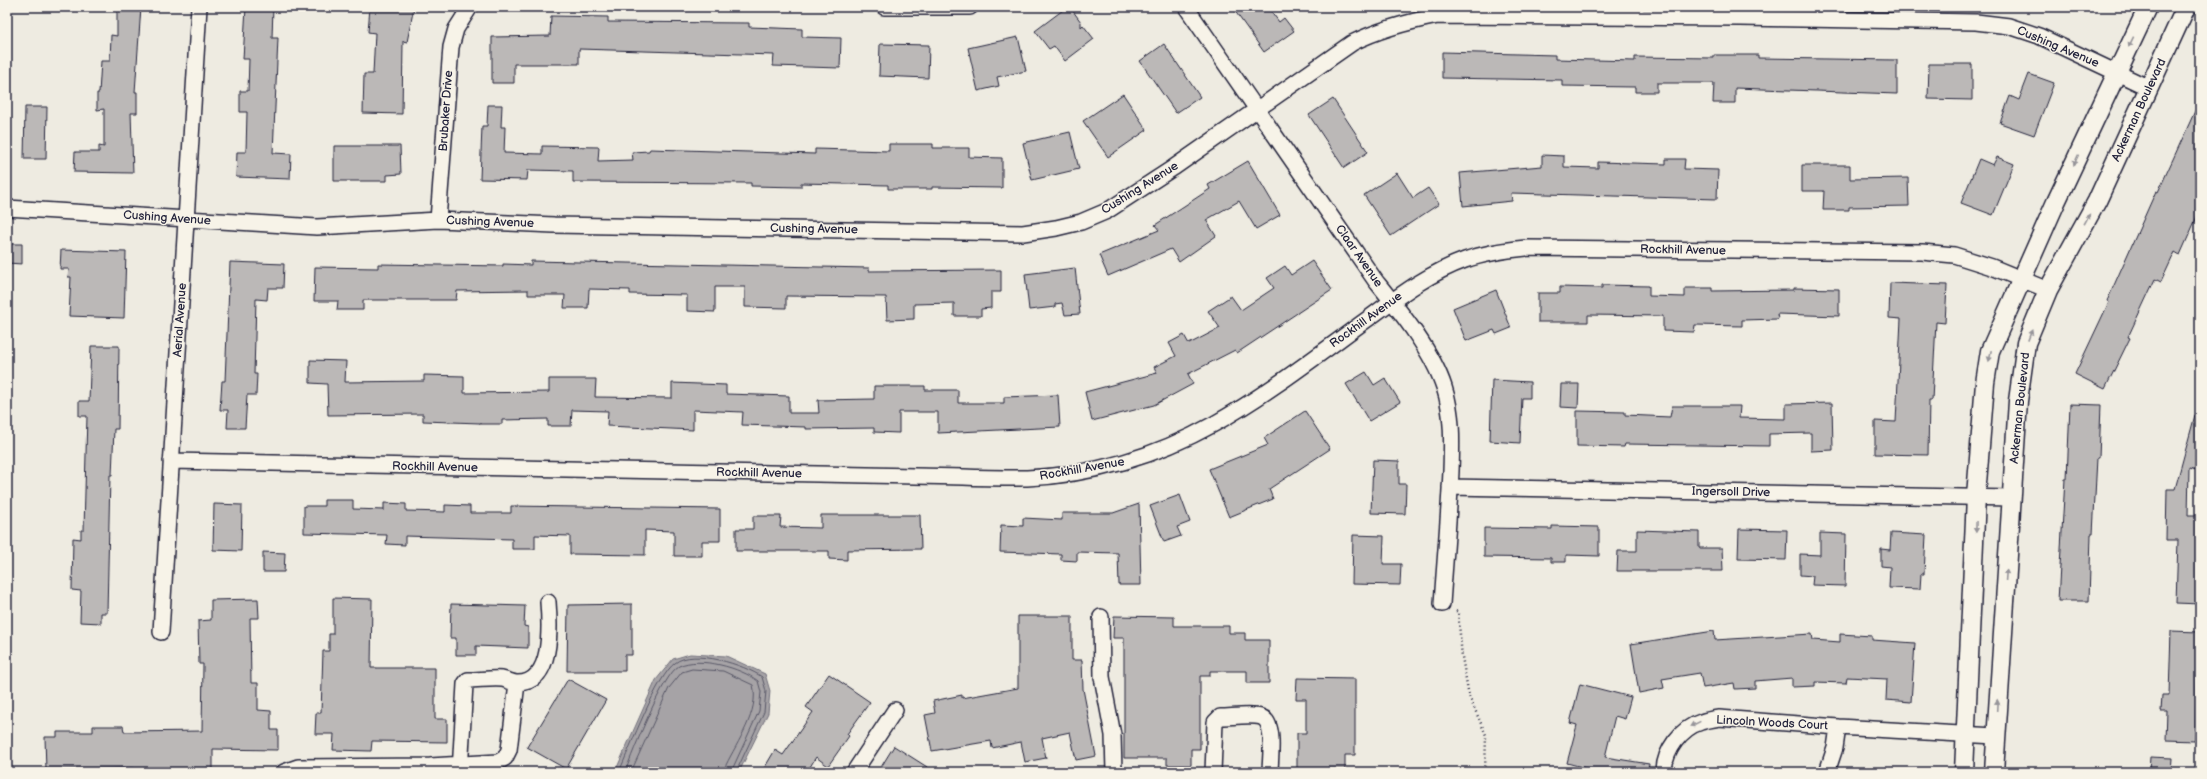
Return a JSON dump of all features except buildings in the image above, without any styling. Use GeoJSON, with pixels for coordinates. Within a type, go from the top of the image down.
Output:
{"type":"FeatureCollection","features":[{"type":"Feature","properties":{"kind":"street","name":"Aerial Avenue"},"geometry":{"type":"LineString","coordinates":[[161,632],[199,7]]}},
{"type":"Feature","properties":{"kind":"street","name":"Brubaker Drive"},"geometry":{"type":"LineString","coordinates":[[438,220],[451,47],[456,29],[470,7]]}},
{"type":"Feature","properties":{"kind":"street"},"geometry":{"type":"LineString","coordinates":[[884,7],[970,7]]}},
{"type":"Feature","properties":{"kind":"street","name":"Claar Avenue"},"geometry":{"type":"LineString","coordinates":[[1186,7],[1375,280],[1392,301],[1430,357],[1444,386],[1449,407],[1452,435],[1442,604]]}},
{"type":"Feature","properties":{"kind":"street"},"geometry":{"type":"LineString","coordinates":[[1964,772],[1976,536],[1976,496],[1985,383],[1990,351],[2021,279],[2116,72],[2148,7]]}},
{"type":"Feature","properties":{"kind":"street","name":"Ackerman Boulevard"},"geometry":{"type":"LineString","coordinates":[[1994,772],[1995,736],[2018,401],[2026,343],[2048,290],[2097,201],[2186,7]]}},
{"type":"Feature","properties":{"kind":"street","name":"Cushing Avenue"},"geometry":{"type":"LineString","coordinates":[[7,208],[317,227],[438,220],[554,225],[1023,233],[1081,222],[1107,211],[1173,168],[1257,108],[1358,40],[1376,31],[1407,22],[1438,16],[1976,22],[2009,26],[2039,36],[2149,88]]}},
{"type":"Feature","properties":{"kind":"street","name":"Rockhill Avenue"},"geometry":{"type":"LineString","coordinates":[[171,461],[956,477],[1047,476],[1094,469],[1136,459],[1174,444],[1215,424],[1392,301],[1438,271],[1465,260],[1495,252],[1526,248],[1922,252],[1954,255],[1992,267],[2048,290]]}},
{"type":"Feature","properties":{"kind":"street","name":"Ingersoll Drive"},"geometry":{"type":"LineString","coordinates":[[1450,487],[1976,496],[2011,498]]}},
{"type":"Feature","properties":{"kind":"street"},"geometry":{"type":"LineString","coordinates":[[460,768],[465,684],[468,680],[502,679],[517,683],[530,680],[540,673],[546,658],[548,602]]}},
{"type":"Feature","properties":{"kind":"street"},"geometry":{"type":"LineString","coordinates":[[1101,617],[1102,677],[1113,735],[1114,772]]}},
{"type":"Feature","properties":{"kind":"street"},"geometry":{"type":"LineString","coordinates":[[284,772],[298,767],[371,770],[460,768],[498,762],[505,758],[509,750],[517,683]]}},
{"type":"Feature","properties":{"kind":"street"},"geometry":{"type":"LineString","coordinates":[[854,772],[895,710]]}},
{"type":"Feature","properties":{"kind":"street"},"geometry":{"type":"LineString","coordinates":[[1214,772],[1215,722],[1220,717],[1261,716],[1267,720],[1271,727],[1270,772]]}},
{"type":"Feature","properties":{"kind":"street","name":"Lincoln Woods Court"},"geometry":{"type":"LineString","coordinates":[[1664,772],[1668,754],[1675,741],[1687,729],[1701,722],[1719,718],[1838,727],[1995,736]]}},
{"type":"Feature","properties":{"kind":"street","name":"Lincoln Woods Court"},"geometry":{"type":"LineString","coordinates":[[1827,772],[1835,748],[1838,727]]}},
{"type":"Feature","properties":{"kind":"path"},"geometry":{"type":"LineString","coordinates":[[1442,604],[1458,612],[1462,657],[1469,696],[1486,735],[1485,772]]}},
{"type":"Feature","properties":{"kind":"water"},"geometry":{"type":"Polygon","coordinates":[[[690,654],[726,656],[765,674],[770,691],[768,713],[739,772],[615,772],[656,680],[673,659],[690,654]]]}}]}
